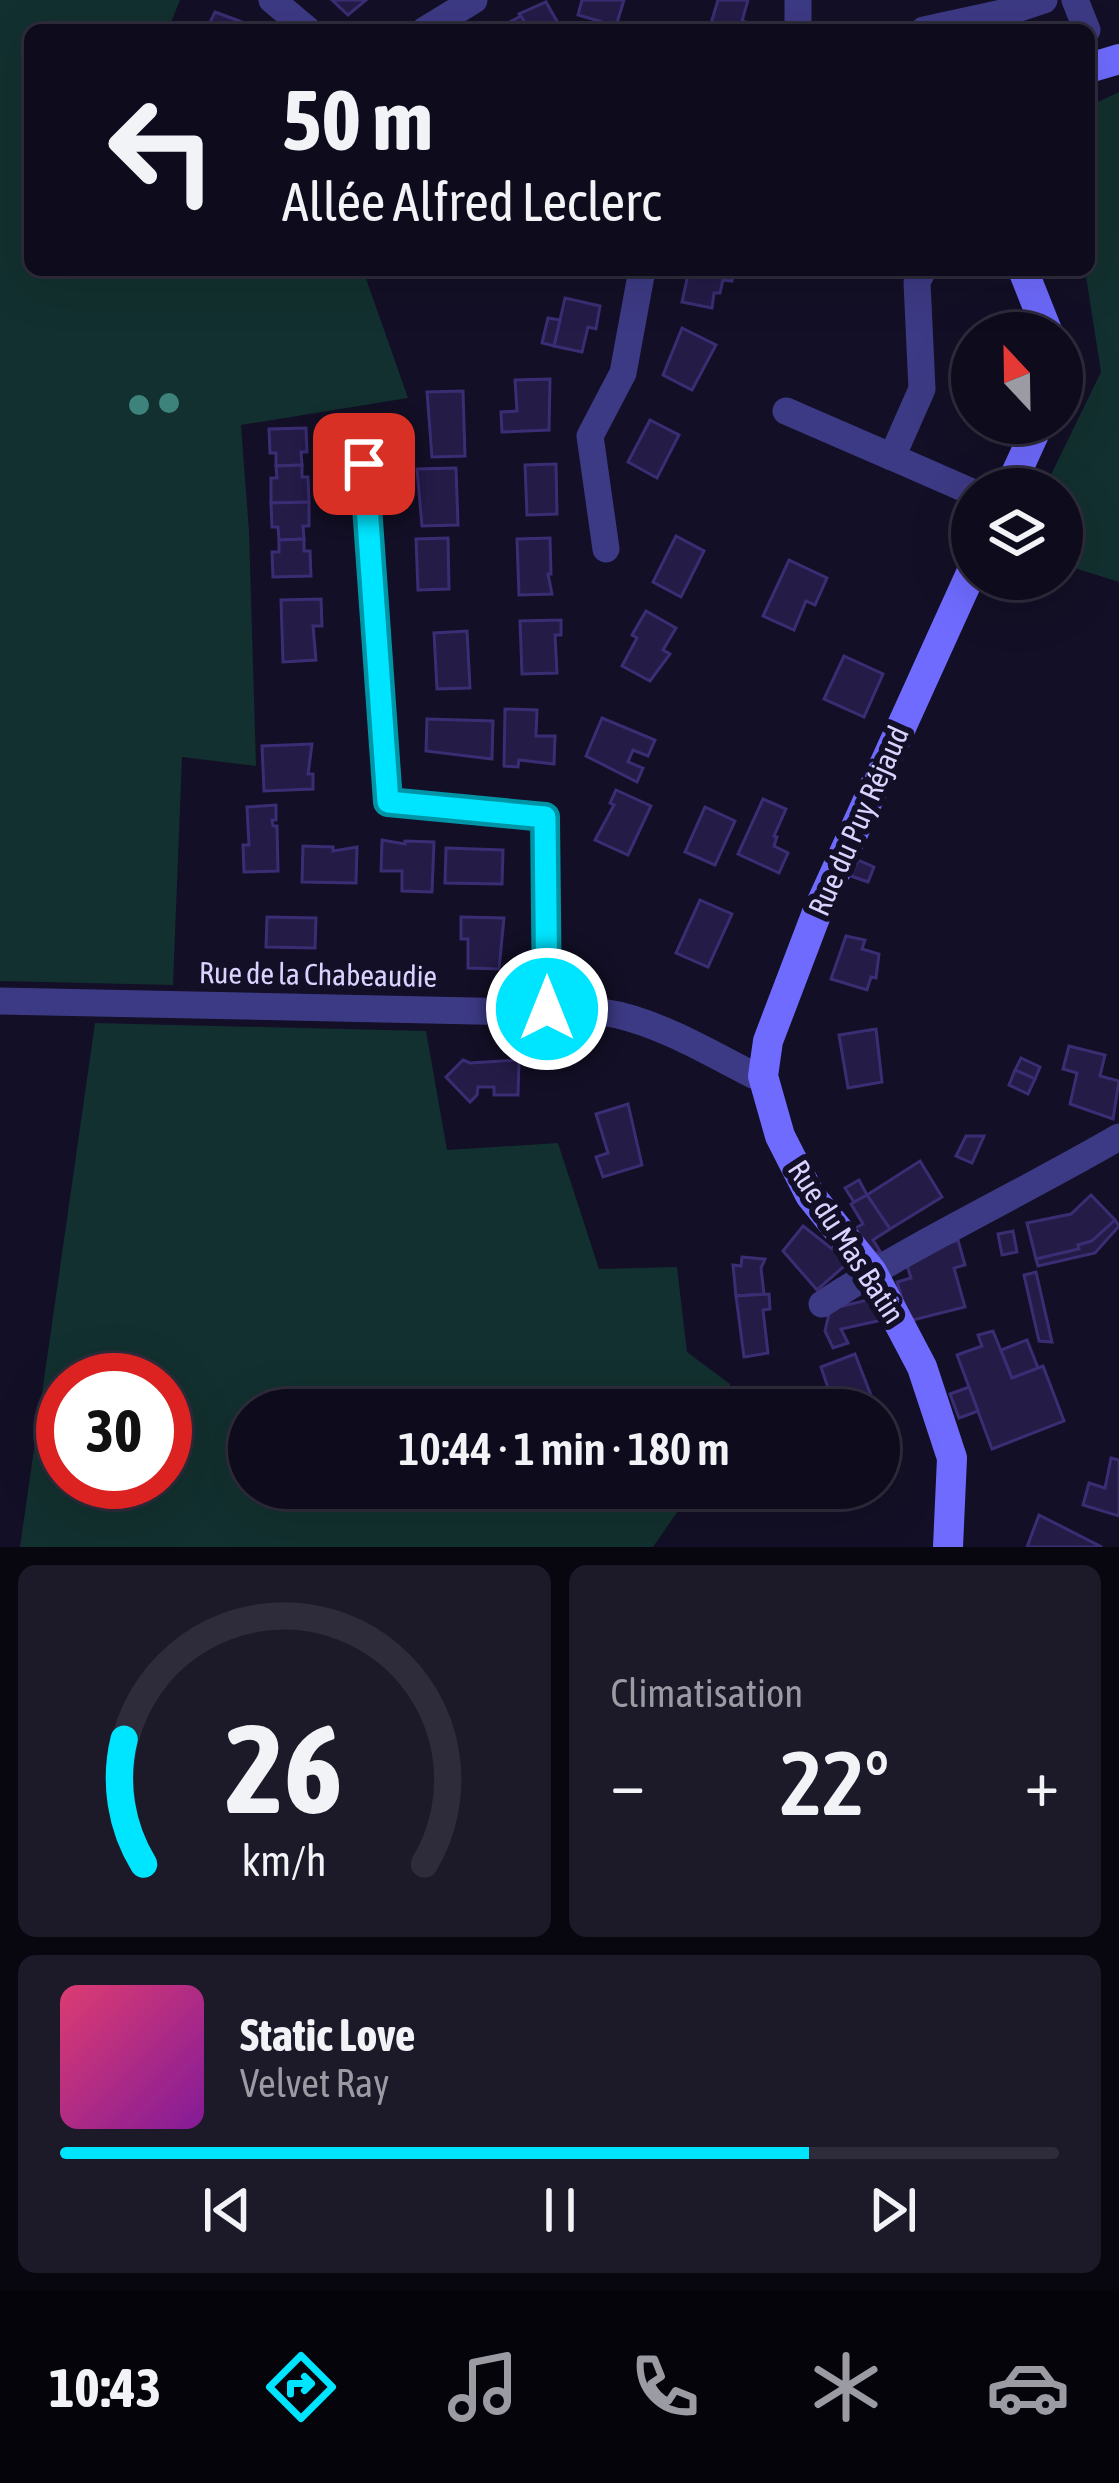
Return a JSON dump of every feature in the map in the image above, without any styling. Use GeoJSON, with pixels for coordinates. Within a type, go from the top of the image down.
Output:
{"type":"FeatureCollection","features":[{"type":"Feature","properties":{"kind":"street"},"geometry":{"type":"LineString","coordinates":[[272,0],[301,24]]}},
{"type":"Feature","properties":{"kind":"street"},"geometry":{"type":"LineString","coordinates":[[435,24],[474,0]]}},
{"type":"Feature","properties":{"kind":"street"},"geometry":{"type":"LineString","coordinates":[[984,24],[1014,21],[1044,0]]}},
{"type":"Feature","properties":{"kind":"street"},"geometry":{"type":"LineString","coordinates":[[606,550],[590,436],[623,373],[641,276]]}},
{"type":"Feature","properties":{"kind":"street"},"geometry":{"type":"LineString","coordinates":[[892,457],[922,389],[920,276]]}},
{"type":"Feature","properties":{"kind":"street"},"geometry":{"type":"LineString","coordinates":[[1025,276],[1040,312]]}},
{"type":"Feature","properties":{"kind":"street"},"geometry":{"type":"LineString","coordinates":[[786,411],[951,483]]}},
{"type":"Feature","properties":{"kind":"street"},"geometry":{"type":"LineString","coordinates":[[364,464],[388,802],[545,817],[547,1009]]}},
{"type":"Feature","properties":{"kind":"street","name":"Rue du Puy Réjaud"},"geometry":{"type":"LineString","coordinates":[[763,1076],[768,1041],[816,915],[959,600]]}},
{"type":"Feature","properties":{"kind":"street","name":"Rue de la Chabeaudie"},"geometry":{"type":"LineString","coordinates":[[0,1000],[595,1010],[663,1026],[763,1076]]}},
{"type":"Feature","properties":{"kind":"street","name":"Rue du Mas Batin"},"geometry":{"type":"LineString","coordinates":[[763,1076],[780,1136],[810,1195],[872,1272],[922,1367],[952,1458],[948,1547]]}},
{"type":"Feature","properties":{"kind":"street"},"geometry":{"type":"LineString","coordinates":[[822,1304],[1119,1137]]}},
{"type":"Feature","properties":{"kind":"green space"},"geometry":{"type":"Polygon","coordinates":[[[0,0],[180,0],[170,24],[24,24],[24,276],[365,276],[408,398],[241,425],[256,766],[182,757],[173,985],[0,981],[0,0]]]}},
{"type":"Feature","properties":{"kind":"green space"},"geometry":{"type":"Polygon","coordinates":[[[1119,92],[1119,582],[1083,571],[1083,468],[1054,468],[1066,444],[1083,444],[1083,409],[1101,372],[1086,276],[1095,276],[1095,103],[1119,92]]]}},
{"type":"Feature","properties":{"kind":"green space"},"geometry":{"type":"Polygon","coordinates":[[[95,1023],[426,1031],[447,1150],[558,1143],[599,1269],[677,1267],[687,1352],[730,1384],[730,1389],[228,1389],[228,1509],[679,1509],[653,1547],[20,1547],[36,1435],[36,1509],[192,1509],[192,1353],[48,1353],[95,1023]]]}},
{"type":"Feature","properties":{"kind":"building"},"geometry":{"type":"Polygon","coordinates":[[[332,0],[366,0],[348,15],[332,0]]]}},
{"type":"Feature","properties":{"kind":"building"},"geometry":{"type":"Polygon","coordinates":[[[582,0],[624,0],[617,24],[578,15],[582,0]]]}},
{"type":"Feature","properties":{"kind":"building"},"geometry":{"type":"Polygon","coordinates":[[[718,0],[748,0],[742,21],[753,24],[711,24],[718,0]]]}},
{"type":"Feature","properties":{"kind":"building"},"geometry":{"type":"Polygon","coordinates":[[[546,2],[559,24],[525,24],[519,14],[546,2]]]}},
{"type":"Feature","properties":{"kind":"building"},"geometry":{"type":"Polygon","coordinates":[[[215,12],[242,22],[241,24],[209,24],[215,12]]]}},
{"type":"Feature","properties":{"kind":"building"},"geometry":{"type":"Polygon","coordinates":[[[688,276],[733,276],[732,281],[723,280],[720,293],[714,293],[712,308],[682,302],[688,276]]]}},
{"type":"Feature","properties":{"kind":"building"},"geometry":{"type":"Polygon","coordinates":[[[565,298],[600,306],[596,329],[588,327],[582,352],[554,346],[565,298]]]}},
{"type":"Feature","properties":{"kind":"building"},"geometry":{"type":"Polygon","coordinates":[[[548,318],[560,320],[554,346],[542,343],[548,318]]]}},
{"type":"Feature","properties":{"kind":"building"},"geometry":{"type":"Polygon","coordinates":[[[682,328],[716,345],[692,390],[663,375],[682,328]]]}},
{"type":"Feature","properties":{"kind":"building"},"geometry":{"type":"Polygon","coordinates":[[[550,379],[549,430],[502,432],[501,412],[517,411],[515,380],[550,379]]]}},
{"type":"Feature","properties":{"kind":"building"},"geometry":{"type":"Polygon","coordinates":[[[463,391],[465,456],[432,457],[427,392],[463,391]]]}},
{"type":"Feature","properties":{"kind":"building"},"geometry":{"type":"Polygon","coordinates":[[[650,420],[679,435],[657,478],[628,462],[650,420]]]}},
{"type":"Feature","properties":{"kind":"building"},"geometry":{"type":"Polygon","coordinates":[[[306,428],[302,465],[276,466],[269,429],[306,428]]]}},
{"type":"Feature","properties":{"kind":"building"},"geometry":{"type":"Polygon","coordinates":[[[556,464],[557,514],[527,515],[525,465],[556,464]]]}},
{"type":"Feature","properties":{"kind":"building"},"geometry":{"type":"Polygon","coordinates":[[[302,465],[302,477],[308,477],[309,502],[271,503],[276,466],[302,465]]]}},
{"type":"Feature","properties":{"kind":"building"},"geometry":{"type":"Polygon","coordinates":[[[456,468],[458,525],[422,526],[417,469],[456,468]]]}},
{"type":"Feature","properties":{"kind":"building"},"geometry":{"type":"Polygon","coordinates":[[[309,502],[304,539],[279,540],[278,527],[272,527],[271,503],[309,502]]]}},
{"type":"Feature","properties":{"kind":"building"},"geometry":{"type":"Polygon","coordinates":[[[676,536],[704,551],[681,597],[653,582],[676,536]]]}},
{"type":"Feature","properties":{"kind":"building"},"geometry":{"type":"Polygon","coordinates":[[[448,538],[449,589],[418,590],[416,539],[448,538]]]}},
{"type":"Feature","properties":{"kind":"building"},"geometry":{"type":"Polygon","coordinates":[[[550,538],[552,594],[519,595],[517,539],[550,538]]]}},
{"type":"Feature","properties":{"kind":"building"},"geometry":{"type":"Polygon","coordinates":[[[304,539],[304,551],[310,551],[311,576],[273,577],[272,552],[279,552],[279,540],[304,539]]]}},
{"type":"Feature","properties":{"kind":"building"},"geometry":{"type":"Polygon","coordinates":[[[789,560],[827,578],[815,605],[806,601],[794,630],[763,616],[789,560]]]}},
{"type":"Feature","properties":{"kind":"building"},"geometry":{"type":"Polygon","coordinates":[[[321,599],[322,626],[313,626],[316,660],[283,662],[281,600],[321,599]]]}},
{"type":"Feature","properties":{"kind":"building"},"geometry":{"type":"Polygon","coordinates":[[[646,611],[676,628],[663,650],[670,654],[650,681],[622,666],[646,611]]]}},
{"type":"Feature","properties":{"kind":"building"},"geometry":{"type":"Polygon","coordinates":[[[561,620],[561,635],[555,635],[557,673],[522,674],[520,621],[561,620]]]}},
{"type":"Feature","properties":{"kind":"building"},"geometry":{"type":"Polygon","coordinates":[[[467,631],[470,688],[437,689],[434,633],[467,631]]]}},
{"type":"Feature","properties":{"kind":"building"},"geometry":{"type":"Polygon","coordinates":[[[844,656],[883,674],[864,717],[824,699],[844,656]]]}},
{"type":"Feature","properties":{"kind":"building"},"geometry":{"type":"Polygon","coordinates":[[[505,709],[537,710],[536,736],[555,736],[554,764],[519,760],[518,767],[504,766],[505,709]]]}},
{"type":"Feature","properties":{"kind":"building"},"geometry":{"type":"Polygon","coordinates":[[[602,718],[655,740],[648,756],[633,750],[628,762],[643,768],[637,782],[586,756],[602,718]]]}},
{"type":"Feature","properties":{"kind":"building"},"geometry":{"type":"Polygon","coordinates":[[[427,719],[493,721],[492,759],[426,751],[427,719]]]}},
{"type":"Feature","properties":{"kind":"building"},"geometry":{"type":"Polygon","coordinates":[[[312,744],[308,774],[313,774],[313,789],[264,791],[262,746],[312,744]]]}},
{"type":"Feature","properties":{"kind":"building"},"geometry":{"type":"Polygon","coordinates":[[[616,790],[651,806],[628,855],[595,840],[614,805],[610,803],[616,790]]]}},
{"type":"Feature","properties":{"kind":"building"},"geometry":{"type":"Polygon","coordinates":[[[763,799],[786,809],[774,836],[774,846],[788,853],[779,873],[738,854],[763,799]]]}},
{"type":"Feature","properties":{"kind":"building"},"geometry":{"type":"Polygon","coordinates":[[[276,805],[276,820],[272,820],[277,826],[278,871],[244,872],[243,845],[249,845],[247,807],[276,805]]]}},
{"type":"Feature","properties":{"kind":"building"},"geometry":{"type":"Polygon","coordinates":[[[705,807],[735,821],[715,865],[685,852],[705,807]]]}},
{"type":"Feature","properties":{"kind":"building"},"geometry":{"type":"Polygon","coordinates":[[[382,840],[434,842],[432,892],[402,891],[402,871],[381,871],[382,840]]]}},
{"type":"Feature","properties":{"kind":"building"},"geometry":{"type":"Polygon","coordinates":[[[303,846],[333,847],[333,851],[357,847],[356,883],[302,882],[303,846]]]}},
{"type":"Feature","properties":{"kind":"building"},"geometry":{"type":"Polygon","coordinates":[[[446,848],[503,850],[502,884],[445,883],[446,848]]]}},
{"type":"Feature","properties":{"kind":"building"},"geometry":{"type":"Polygon","coordinates":[[[858,860],[874,867],[868,882],[851,876],[858,860]]]}},
{"type":"Feature","properties":{"kind":"building"},"geometry":{"type":"Polygon","coordinates":[[[700,900],[732,914],[708,967],[676,953],[700,900]]]}},
{"type":"Feature","properties":{"kind":"building"},"geometry":{"type":"Polygon","coordinates":[[[267,917],[316,918],[315,948],[266,947],[267,917]]]}},
{"type":"Feature","properties":{"kind":"building"},"geometry":{"type":"Polygon","coordinates":[[[461,917],[504,918],[499,969],[468,968],[468,939],[461,939],[461,917]]]}},
{"type":"Feature","properties":{"kind":"building"},"geometry":{"type":"Polygon","coordinates":[[[846,936],[865,940],[862,949],[879,954],[876,978],[871,977],[867,990],[831,979],[846,936]]]}},
{"type":"Feature","properties":{"kind":"building"},"geometry":{"type":"Polygon","coordinates":[[[876,1029],[882,1082],[848,1088],[839,1035],[876,1029]]]}},
{"type":"Feature","properties":{"kind":"building"},"geometry":{"type":"Polygon","coordinates":[[[1069,1046],[1105,1055],[1100,1076],[1119,1081],[1113,1119],[1070,1104],[1077,1073],[1063,1069],[1069,1046]]]}},
{"type":"Feature","properties":{"kind":"building"},"geometry":{"type":"Polygon","coordinates":[[[1021,1058],[1040,1067],[1035,1079],[1015,1070],[1021,1058]]]}},
{"type":"Feature","properties":{"kind":"building"},"geometry":{"type":"Polygon","coordinates":[[[463,1060],[519,1060],[518,1095],[494,1095],[494,1087],[478,1087],[470,1102],[446,1077],[463,1060]]]}},
{"type":"Feature","properties":{"kind":"building"},"geometry":{"type":"Polygon","coordinates":[[[1015,1070],[1035,1079],[1028,1094],[1009,1085],[1015,1070]]]}},
{"type":"Feature","properties":{"kind":"building"},"geometry":{"type":"Polygon","coordinates":[[[628,1104],[642,1165],[603,1177],[596,1157],[608,1153],[596,1114],[628,1104]]]}},
{"type":"Feature","properties":{"kind":"building"},"geometry":{"type":"Polygon","coordinates":[[[966,1136],[984,1136],[972,1163],[956,1156],[966,1136]]]}},
{"type":"Feature","properties":{"kind":"building"},"geometry":{"type":"Polygon","coordinates":[[[920,1161],[942,1197],[890,1229],[867,1195],[920,1161]]]}},
{"type":"Feature","properties":{"kind":"building"},"geometry":{"type":"Polygon","coordinates":[[[859,1180],[867,1195],[854,1202],[845,1188],[859,1180]]]}},
{"type":"Feature","properties":{"kind":"building"},"geometry":{"type":"Polygon","coordinates":[[[867,1195],[890,1229],[873,1240],[880,1251],[872,1256],[855,1228],[863,1224],[851,1204],[867,1195]]]}},
{"type":"Feature","properties":{"kind":"building"},"geometry":{"type":"Polygon","coordinates":[[[1091,1195],[1115,1220],[1092,1241],[1078,1245],[1079,1249],[1036,1259],[1027,1223],[1071,1214],[1091,1195]]]}},
{"type":"Feature","properties":{"kind":"building"},"geometry":{"type":"Polygon","coordinates":[[[1115,1220],[1119,1226],[1095,1253],[1038,1266],[1036,1259],[1079,1249],[1078,1245],[1092,1241],[1115,1220]]]}},
{"type":"Feature","properties":{"kind":"building"},"geometry":{"type":"Polygon","coordinates":[[[803,1226],[849,1262],[817,1290],[783,1251],[803,1226]]]}},
{"type":"Feature","properties":{"kind":"building"},"geometry":{"type":"Polygon","coordinates":[[[1013,1231],[1017,1252],[1002,1255],[998,1234],[1013,1231]]]}},
{"type":"Feature","properties":{"kind":"building"},"geometry":{"type":"Polygon","coordinates":[[[958,1240],[965,1265],[954,1268],[965,1307],[909,1321],[897,1282],[911,1278],[905,1259],[958,1240]]]}},
{"type":"Feature","properties":{"kind":"building"},"geometry":{"type":"Polygon","coordinates":[[[742,1257],[765,1259],[761,1268],[764,1294],[736,1296],[733,1265],[741,1266],[742,1257]]]}},
{"type":"Feature","properties":{"kind":"building"},"geometry":{"type":"Polygon","coordinates":[[[1036,1272],[1052,1342],[1039,1341],[1024,1275],[1036,1272]]]}},
{"type":"Feature","properties":{"kind":"building"},"geometry":{"type":"Polygon","coordinates":[[[769,1294],[770,1309],[763,1310],[768,1353],[744,1357],[736,1296],[769,1294]]]}},
{"type":"Feature","properties":{"kind":"building"},"geometry":{"type":"Polygon","coordinates":[[[876,1298],[882,1320],[841,1329],[848,1343],[833,1348],[825,1331],[830,1309],[876,1298]]]}},
{"type":"Feature","properties":{"kind":"building"},"geometry":{"type":"Polygon","coordinates":[[[993,1331],[1012,1378],[1043,1366],[1064,1421],[992,1449],[957,1355],[982,1346],[978,1335],[993,1331]]]}},
{"type":"Feature","properties":{"kind":"building"},"geometry":{"type":"Polygon","coordinates":[[[1027,1340],[1038,1368],[1012,1378],[1001,1350],[1027,1340]]]}},
{"type":"Feature","properties":{"kind":"building"},"geometry":{"type":"Polygon","coordinates":[[[855,1354],[869,1389],[828,1389],[821,1367],[855,1354]]]}},
{"type":"Feature","properties":{"kind":"building"},"geometry":{"type":"Polygon","coordinates":[[[969,1387],[978,1411],[959,1418],[950,1394],[969,1387]]]}},
{"type":"Feature","properties":{"kind":"building"},"geometry":{"type":"Polygon","coordinates":[[[1111,1458],[1119,1460],[1119,1516],[1083,1505],[1089,1483],[1105,1488],[1111,1458]]]}},
{"type":"Feature","properties":{"kind":"building"},"geometry":{"type":"Polygon","coordinates":[[[1039,1515],[1102,1547],[1027,1547],[1039,1515]]]}},
{"type":"Feature","properties":{"kind":"route"},"geometry":{"type":"LineString","coordinates":[[364,464],[388,802],[545,817],[547,1009]]}}]}
